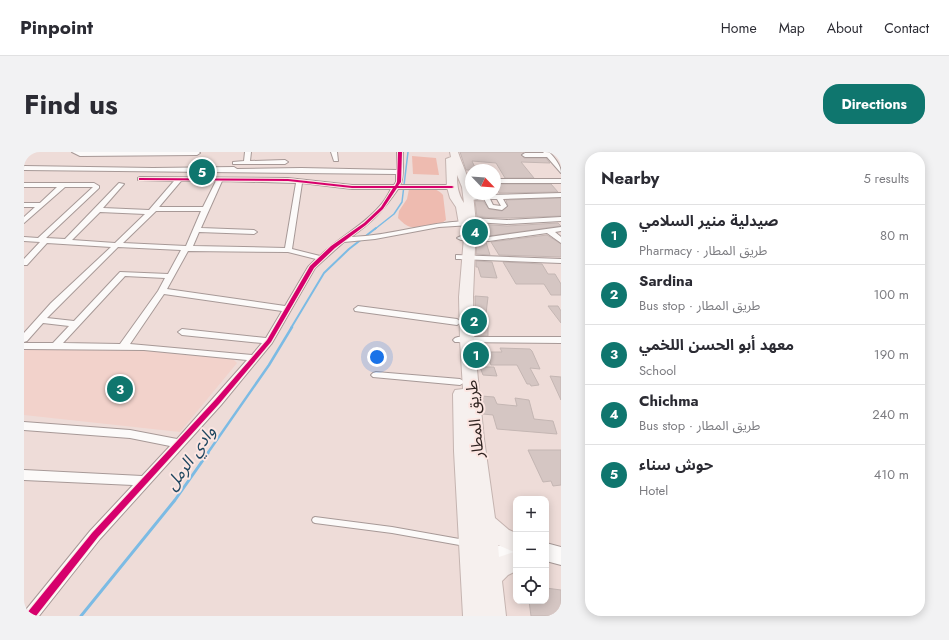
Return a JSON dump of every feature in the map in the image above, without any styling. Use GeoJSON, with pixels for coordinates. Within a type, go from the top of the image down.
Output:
{"type":"FeatureCollection","features":[{"type":"Feature","properties":{"kind":"main road","name":"طريق المطار"},"geometry":{"type":"LineString","coordinates":[[448,152],[452,170],[462,188]]}},
{"type":"Feature","properties":{"kind":"main road","name":"طريق المطار"},"geometry":{"type":"LineString","coordinates":[[454,152],[462,188],[467,229],[464,258],[466,297],[460,382],[478,541],[490,581],[494,616]]}},
{"type":"Feature","properties":{"kind":"main road","name":"طريق المطار"},"geometry":{"type":"LineString","coordinates":[[464,258],[457,282],[457,322],[462,340],[475,439],[478,541],[475,616]]}},
{"type":"Feature","properties":{"kind":"main road"},"geometry":{"type":"LineString","coordinates":[[478,541],[502,537],[513,542]]}},
{"type":"Feature","properties":{"kind":"main road"},"geometry":{"type":"LineString","coordinates":[[478,541],[513,556]]}},
{"type":"Feature","properties":{"kind":"main road"},"geometry":{"type":"LineString","coordinates":[[549,553],[561,556]]}},
{"type":"Feature","properties":{"kind":"main road"},"geometry":{"type":"LineString","coordinates":[[549,560],[561,561]]}},
{"type":"Feature","properties":{"kind":"main road"},"geometry":{"type":"LineString","coordinates":[[490,581],[499,568],[513,562]]}},
{"type":"Feature","properties":{"kind":"street"},"geometry":{"type":"LineString","coordinates":[[75,152],[80,154],[174,153],[234,168],[400,172]]}},
{"type":"Feature","properties":{"kind":"street"},"geometry":{"type":"LineString","coordinates":[[247,162],[248,152]]}},
{"type":"Feature","properties":{"kind":"street"},"geometry":{"type":"LineString","coordinates":[[334,152],[336,160]]}},
{"type":"Feature","properties":{"kind":"street"},"geometry":{"type":"LineString","coordinates":[[30,616],[95,535],[217,402],[269,341],[306,276],[320,258],[377,214],[400,179],[400,152]]}},
{"type":"Feature","properties":{"kind":"street"},"geometry":{"type":"LineString","coordinates":[[164,170],[174,153]]}},
{"type":"Feature","properties":{"kind":"street"},"geometry":{"type":"LineString","coordinates":[[525,155],[547,154],[560,170]]}},
{"type":"Feature","properties":{"kind":"street"},"geometry":{"type":"LineString","coordinates":[[232,179],[234,155]]}},
{"type":"Feature","properties":{"kind":"street"},"geometry":{"type":"LineString","coordinates":[[24,168],[164,170],[194,159]]}},
{"type":"Feature","properties":{"kind":"street"},"geometry":{"type":"LineString","coordinates":[[234,168],[247,162],[285,162]]}},
{"type":"Feature","properties":{"kind":"street"},"geometry":{"type":"LineString","coordinates":[[338,171],[343,186]]}},
{"type":"Feature","properties":{"kind":"street"},"geometry":{"type":"LineString","coordinates":[[24,339],[54,305],[152,210],[179,179]]}},
{"type":"Feature","properties":{"kind":"street"},"geometry":{"type":"LineString","coordinates":[[123,347],[171,276],[197,230],[205,209],[220,179]]}},
{"type":"Feature","properties":{"kind":"street"},"geometry":{"type":"LineString","coordinates":[[140,180],[232,179],[299,181],[343,186],[462,188]]}},
{"type":"Feature","properties":{"kind":"street"},"geometry":{"type":"LineString","coordinates":[[288,250],[299,181]]}},
{"type":"Feature","properties":{"kind":"street"},"geometry":{"type":"LineString","coordinates":[[501,195],[507,188],[561,181]]}},
{"type":"Feature","properties":{"kind":"street"},"geometry":{"type":"LineString","coordinates":[[66,242],[98,210],[121,184]]}},
{"type":"Feature","properties":{"kind":"street"},"geometry":{"type":"LineString","coordinates":[[501,184],[507,188],[561,195]]}},
{"type":"Feature","properties":{"kind":"street"},"geometry":{"type":"LineString","coordinates":[[24,185],[94,185],[97,187],[24,262]]}},
{"type":"Feature","properties":{"kind":"street"},"geometry":{"type":"LineString","coordinates":[[24,220],[63,185]]}},
{"type":"Feature","properties":{"kind":"street"},"geometry":{"type":"LineString","coordinates":[[487,200],[491,207],[502,208],[504,206],[501,200]]}},
{"type":"Feature","properties":{"kind":"street"},"geometry":{"type":"LineString","coordinates":[[24,205],[41,205]]}},
{"type":"Feature","properties":{"kind":"street"},"geometry":{"type":"LineString","coordinates":[[98,210],[205,209]]}},
{"type":"Feature","properties":{"kind":"street"},"geometry":{"type":"LineString","coordinates":[[343,240],[362,240],[467,229],[507,222],[561,219]]}},
{"type":"Feature","properties":{"kind":"street"},"geometry":{"type":"LineString","coordinates":[[467,229],[489,239],[561,229]]}},
{"type":"Feature","properties":{"kind":"street"},"geometry":{"type":"LineString","coordinates":[[197,230],[254,232]]}},
{"type":"Feature","properties":{"kind":"street"},"geometry":{"type":"LineString","coordinates":[[548,230],[561,241]]}},
{"type":"Feature","properties":{"kind":"street"},"geometry":{"type":"LineString","coordinates":[[24,239],[115,246],[288,250],[320,258]]}},
{"type":"Feature","properties":{"kind":"street"},"geometry":{"type":"LineString","coordinates":[[464,258],[558,261],[561,268]]}},
{"type":"Feature","properties":{"kind":"street"},"geometry":{"type":"LineString","coordinates":[[56,346],[123,274],[171,276]]}},
{"type":"Feature","properties":{"kind":"street"},"geometry":{"type":"LineString","coordinates":[[162,291],[288,309]]}},
{"type":"Feature","properties":{"kind":"street"},"geometry":{"type":"LineString","coordinates":[[358,309],[457,322]]}},
{"type":"Feature","properties":{"kind":"street"},"geometry":{"type":"LineString","coordinates":[[41,320],[76,324]]}},
{"type":"Feature","properties":{"kind":"street"},"geometry":{"type":"LineString","coordinates":[[182,332],[269,341]]}},
{"type":"Feature","properties":{"kind":"street"},"geometry":{"type":"LineString","coordinates":[[462,340],[561,340]]}},
{"type":"Feature","properties":{"kind":"street"},"geometry":{"type":"LineString","coordinates":[[24,346],[144,347],[255,358]]}},
{"type":"Feature","properties":{"kind":"street"},"geometry":{"type":"LineString","coordinates":[[376,375],[460,382]]}},
{"type":"Feature","properties":{"kind":"street"},"geometry":{"type":"LineString","coordinates":[[24,426],[130,434],[178,443]]}},
{"type":"Feature","properties":{"kind":"street"},"geometry":{"type":"LineString","coordinates":[[24,475],[144,481]]}},
{"type":"Feature","properties":{"kind":"lane"},"geometry":{"type":"LineString","coordinates":[[315,520],[478,541]]}},
{"type":"Feature","properties":{"kind":"shaded area"},"geometry":{"type":"Polygon","coordinates":[[[412,156],[436,158],[439,175],[413,174],[412,156]]]}},
{"type":"Feature","properties":{"kind":"shaded area"},"geometry":{"type":"Polygon","coordinates":[[[427,188],[440,192],[443,195],[446,220],[434,225],[420,228],[406,225],[398,218],[399,211],[407,199],[409,189],[427,188]]]}},
{"type":"Feature","properties":{"kind":"shaded area"},"geometry":{"type":"Polygon","coordinates":[[[27,349],[143,349],[232,358],[237,363],[180,432],[24,415],[24,351],[27,349]]]}},
{"type":"Feature","properties":{"kind":"building"},"geometry":{"type":"Polygon","coordinates":[[[460,152],[524,152],[521,155],[524,158],[546,158],[550,163],[521,162],[534,178],[505,178],[501,171],[501,164],[496,163],[472,161],[473,164],[465,164],[465,167],[460,152]]]}},
{"type":"Feature","properties":{"kind":"building"},"geometry":{"type":"Polygon","coordinates":[[[501,184],[551,184],[558,192],[501,193],[501,184]]]}},
{"type":"Feature","properties":{"kind":"building"},"geometry":{"type":"Polygon","coordinates":[[[561,198],[561,216],[507,218],[477,217],[475,201],[483,201],[489,209],[502,211],[508,206],[506,200],[561,198]]]}},
{"type":"Feature","properties":{"kind":"building"},"geometry":{"type":"Polygon","coordinates":[[[558,223],[561,226],[489,236],[485,232],[480,235],[477,224],[507,226],[558,223]]]}},
{"type":"Feature","properties":{"kind":"building"},"geometry":{"type":"Polygon","coordinates":[[[547,235],[561,244],[561,257],[499,255],[491,242],[547,235]]]}},
{"type":"Feature","properties":{"kind":"building"},"geometry":{"type":"Polygon","coordinates":[[[486,242],[490,255],[476,254],[477,243],[486,242]]]}},
{"type":"Feature","properties":{"kind":"building"},"geometry":{"type":"Polygon","coordinates":[[[476,261],[492,262],[497,278],[481,277],[478,267],[476,267],[476,261]]]}},
{"type":"Feature","properties":{"kind":"building"},"geometry":{"type":"Polygon","coordinates":[[[503,262],[542,264],[548,274],[555,274],[561,284],[561,295],[551,295],[544,284],[516,284],[503,262]]]}},
{"type":"Feature","properties":{"kind":"building"},"geometry":{"type":"Polygon","coordinates":[[[475,296],[488,297],[485,322],[488,322],[488,336],[476,335],[475,296]]]}},
{"type":"Feature","properties":{"kind":"building"},"geometry":{"type":"Polygon","coordinates":[[[548,306],[558,306],[561,311],[561,323],[548,306]]]}},
{"type":"Feature","properties":{"kind":"building"},"geometry":{"type":"Polygon","coordinates":[[[500,348],[530,349],[540,369],[530,368],[539,385],[531,386],[530,384],[527,384],[517,365],[491,365],[486,352],[502,352],[500,348]]]}},
{"type":"Feature","properties":{"kind":"building"},"geometry":{"type":"Polygon","coordinates":[[[480,367],[494,367],[497,376],[483,375],[480,367]]]}},
{"type":"Feature","properties":{"kind":"building"},"geometry":{"type":"Polygon","coordinates":[[[550,376],[561,377],[561,400],[550,376]]]}},
{"type":"Feature","properties":{"kind":"building"},"geometry":{"type":"Polygon","coordinates":[[[481,396],[494,397],[497,404],[517,406],[515,398],[529,400],[534,419],[553,421],[557,434],[497,429],[493,415],[483,414],[481,396]]]}},
{"type":"Feature","properties":{"kind":"building"},"geometry":{"type":"Polygon","coordinates":[[[528,450],[561,450],[561,485],[553,486],[551,481],[543,482],[528,450]]]}},
{"type":"Feature","properties":{"kind":"building"},"geometry":{"type":"Polygon","coordinates":[[[549,588],[561,590],[561,615],[553,614],[554,616],[531,616],[529,604],[549,604],[549,588]]]}},
{"type":"Feature","properties":{"kind":"waterway","name":"وادي الرمل"},"geometry":{"type":"LineString","coordinates":[[375,229],[394,214],[402,202],[408,152]]}},
{"type":"Feature","properties":{"kind":"waterway","name":"وادي الرمل"},"geometry":{"type":"LineString","coordinates":[[291,328],[324,273],[349,249],[376,228]]}},
{"type":"Feature","properties":{"kind":"waterway","name":"وادي الرمل"},"geometry":{"type":"LineString","coordinates":[[207,454],[269,365],[292,327]]}},
{"type":"Feature","properties":{"kind":"waterway","name":"وادي الرمل"},"geometry":{"type":"LineString","coordinates":[[81,616],[175,500],[208,453]]}},
{"type":"Feature","properties":{"kind":"cycle path"},"geometry":{"type":"LineString","coordinates":[[30,616],[95,535],[217,402],[269,341],[312,267],[333,247],[365,224],[382,208],[399,182],[400,152]]}},
{"type":"Feature","properties":{"kind":"cycle path"},"geometry":{"type":"LineString","coordinates":[[140,179],[288,180],[352,187],[452,187]]}},
{"type":"Feature","properties":{"kind":"place","name":"حوش سناء"},"geometry":{"type":"Point","coordinates":[202,172]}},
{"type":"Feature","properties":{"kind":"place","name":"Chichma"},"geometry":{"type":"Point","coordinates":[475,232]}},
{"type":"Feature","properties":{"kind":"place","name":"Sardina"},"geometry":{"type":"Point","coordinates":[474,321]}},
{"type":"Feature","properties":{"kind":"place","name":"صيدلية منير السلامي"},"geometry":{"type":"Point","coordinates":[476,355]}},
{"type":"Feature","properties":{"kind":"place","name":"معهد أبو الحسن اللخمي"},"geometry":{"type":"Point","coordinates":[120,389]}}]}
